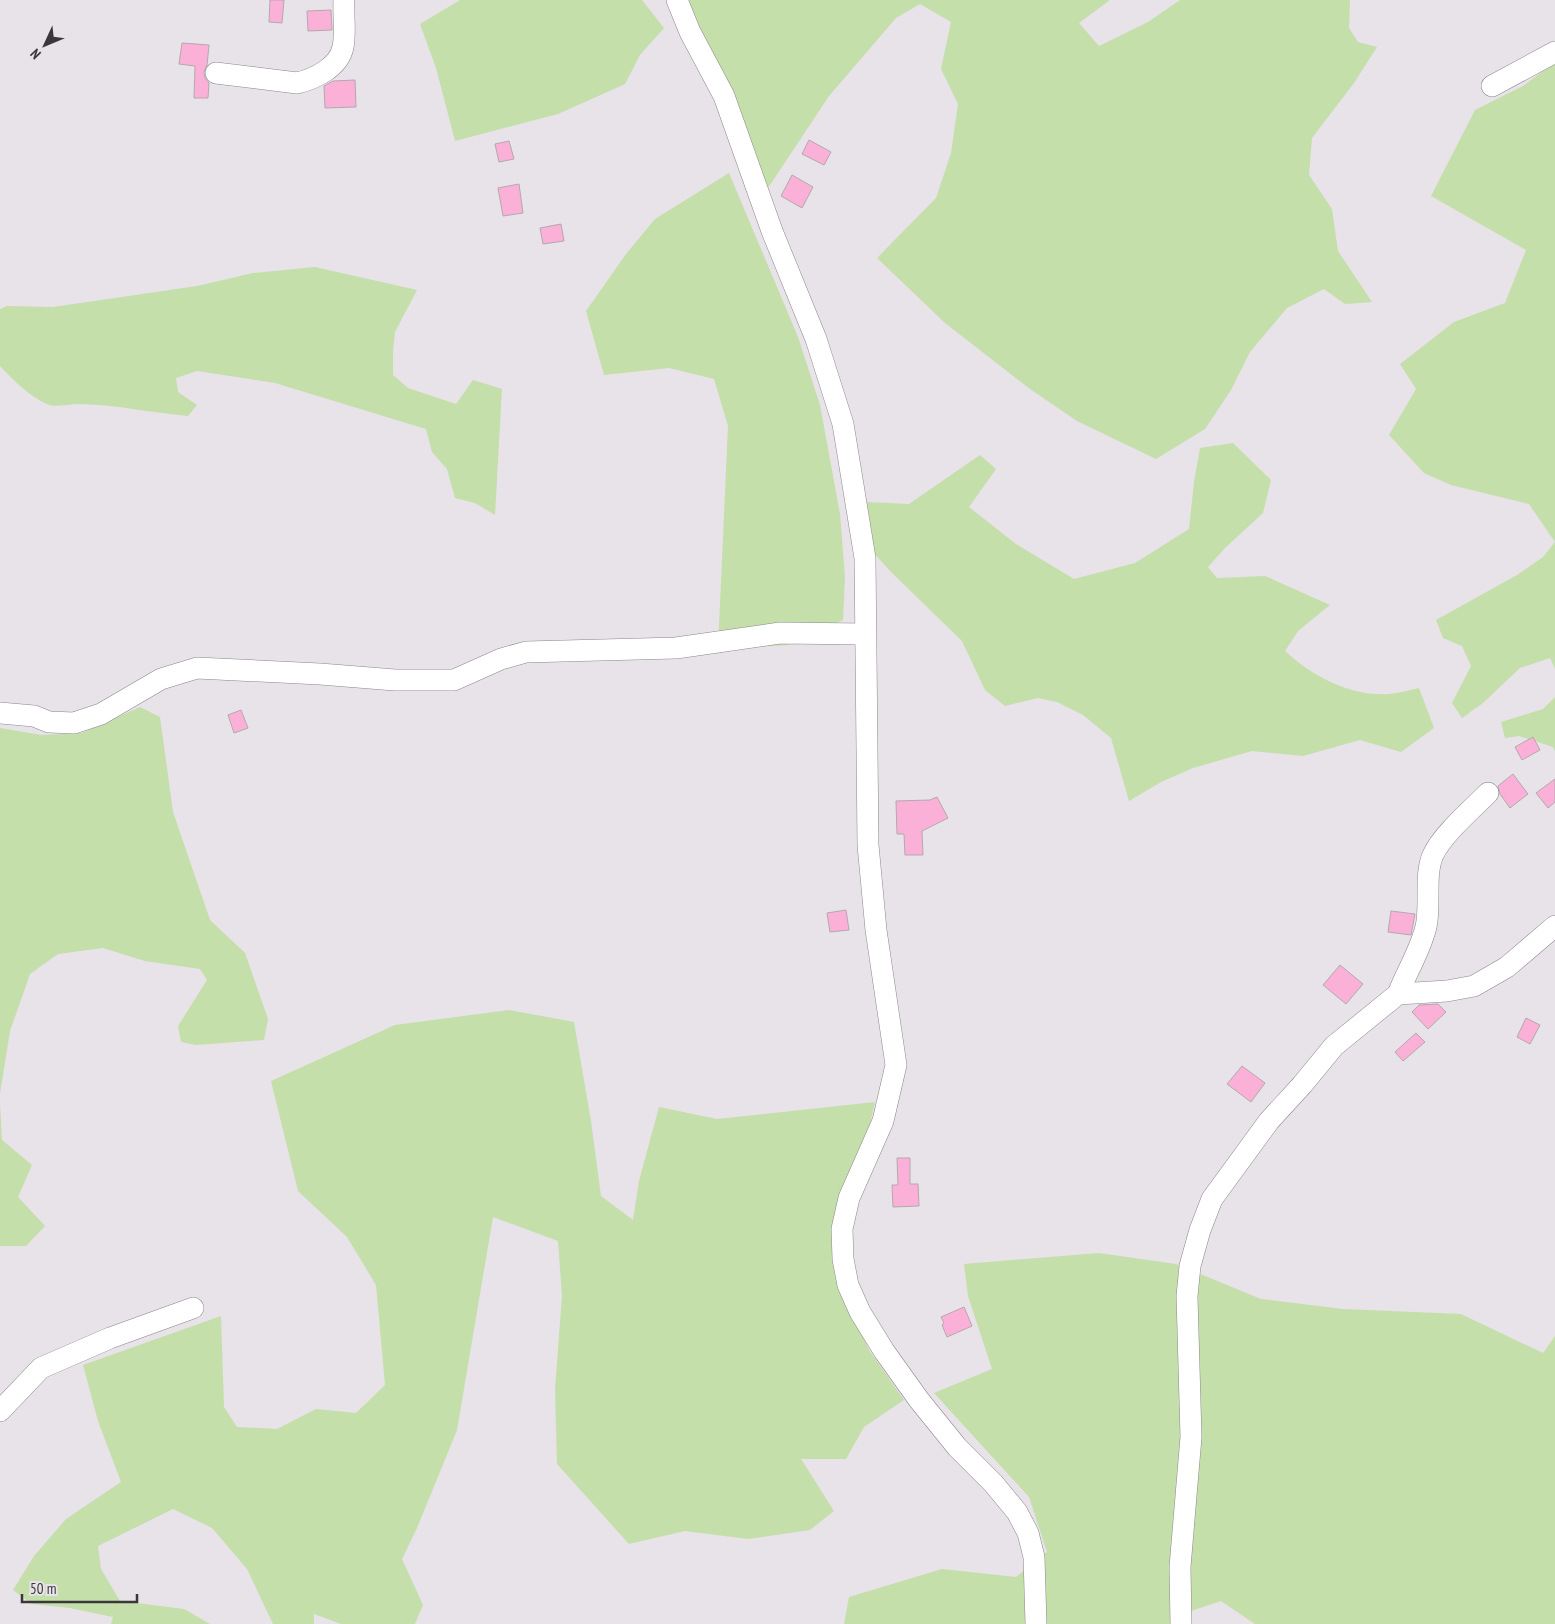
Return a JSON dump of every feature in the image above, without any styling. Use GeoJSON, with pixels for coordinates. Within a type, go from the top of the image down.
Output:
{"type":"FeatureCollection","features":[{"type":"Feature","properties":{"kind":"street"},"geometry":{"type":"LineString","coordinates":[[216,73],[296,83],[310,80],[334,63],[343,48],[344,0]]}},
{"type":"Feature","properties":{"kind":"street"},"geometry":{"type":"LineString","coordinates":[[677,0],[690,32],[724,96],[772,231],[816,339],[843,424],[865,558],[868,845],[876,930],[896,1065],[883,1121],[849,1198],[842,1229],[843,1259],[848,1285],[860,1312],[884,1352],[919,1400],[952,1440],[1017,1512],[1028,1533],[1034,1557],[1036,1624]]}},
{"type":"Feature","properties":{"kind":"street"},"geometry":{"type":"LineString","coordinates":[[1492,86],[1555,52]]}},
{"type":"Feature","properties":{"kind":"street"},"geometry":{"type":"LineString","coordinates":[[0,713],[34,716],[49,722],[74,723],[101,714],[161,679],[197,668],[395,680],[454,680],[501,659],[526,652],[676,648],[780,633],[865,634]]}},
{"type":"Feature","properties":{"kind":"street"},"geometry":{"type":"LineString","coordinates":[[1181,1624],[1180,1567],[1192,1438],[1187,1296],[1190,1266],[1200,1230],[1212,1199],[1269,1121],[1334,1046],[1398,994],[1417,955],[1426,926],[1432,857],[1439,843],[1488,793]]}},
{"type":"Feature","properties":{"kind":"street"},"geometry":{"type":"LineString","coordinates":[[1398,994],[1447,991],[1474,986],[1507,967],[1555,926]]}},
{"type":"Feature","properties":{"kind":"street"},"geometry":{"type":"LineString","coordinates":[[0,1411],[41,1368],[110,1338],[193,1308]]}},
{"type":"Feature","properties":{"kind":"green space"},"geometry":{"type":"Polygon","coordinates":[[[460,0],[642,0],[664,28],[640,55],[625,84],[558,114],[455,141],[436,68],[420,24],[460,0]]]}},
{"type":"Feature","properties":{"kind":"green space"},"geometry":{"type":"Polygon","coordinates":[[[674,0],[1110,0],[1079,23],[1099,46],[1148,22],[1180,0],[1350,0],[1349,28],[1358,42],[1377,47],[1354,83],[1312,138],[1309,175],[1332,209],[1338,251],[1372,302],[1345,304],[1324,289],[1287,308],[1250,352],[1231,390],[1205,429],[1156,459],[1077,421],[1030,389],[945,323],[877,258],[936,198],[951,153],[958,104],[941,69],[951,22],[920,4],[896,18],[829,96],[764,194],[674,0]]]}},
{"type":"Feature","properties":{"kind":"green space"},"geometry":{"type":"Polygon","coordinates":[[[1555,62],[1555,542],[1529,504],[1451,485],[1424,473],[1389,435],[1416,389],[1400,364],[1454,322],[1505,303],[1526,250],[1431,196],[1475,110],[1523,86],[1555,62]]]}},
{"type":"Feature","properties":{"kind":"green space"},"geometry":{"type":"Polygon","coordinates":[[[729,173],[798,337],[820,405],[840,514],[845,578],[843,620],[788,645],[718,649],[728,426],[714,379],[669,368],[604,375],[586,311],[626,254],[655,219],[729,173]]]}},
{"type":"Feature","properties":{"kind":"green space"},"geometry":{"type":"Polygon","coordinates":[[[315,267],[417,290],[395,332],[393,351],[393,375],[408,388],[456,404],[473,380],[502,389],[495,515],[475,503],[455,498],[447,469],[432,452],[426,429],[275,383],[197,371],[176,378],[178,392],[197,405],[188,416],[106,405],[50,405],[27,392],[0,366],[0,309],[7,306],[53,307],[197,286],[253,273],[315,267]]]}},
{"type":"Feature","properties":{"kind":"green space"},"geometry":{"type":"Polygon","coordinates":[[[1233,443],[1271,480],[1263,513],[1225,548],[1208,567],[1217,578],[1265,576],[1330,605],[1298,631],[1285,651],[1307,669],[1333,683],[1361,692],[1393,694],[1419,688],[1434,728],[1401,752],[1360,740],[1303,756],[1252,751],[1193,768],[1161,782],[1129,801],[1111,738],[1083,715],[1057,702],[1038,698],[1005,706],[985,690],[962,641],[872,551],[867,502],[909,504],[980,455],[996,469],[969,507],[1016,544],[1074,579],[1135,563],[1189,529],[1200,448],[1233,443]]]}},
{"type":"Feature","properties":{"kind":"green space"},"geometry":{"type":"Polygon","coordinates":[[[1555,542],[1555,669],[1550,658],[1520,668],[1483,703],[1462,718],[1452,703],[1471,666],[1462,646],[1443,638],[1436,620],[1517,575],[1543,557],[1555,542]]]}},
{"type":"Feature","properties":{"kind":"green space"},"geometry":{"type":"Polygon","coordinates":[[[1555,697],[1555,752],[1553,747],[1519,736],[1505,738],[1501,722],[1543,709],[1555,697]]]}},
{"type":"Feature","properties":{"kind":"green space"},"geometry":{"type":"Polygon","coordinates":[[[140,707],[160,717],[173,812],[210,920],[245,953],[268,1019],[264,1040],[196,1045],[181,1042],[178,1026],[207,980],[200,969],[145,961],[103,948],[58,954],[30,974],[10,1031],[0,1094],[0,728],[42,735],[82,733],[140,707]]]}},
{"type":"Feature","properties":{"kind":"green space"},"geometry":{"type":"Polygon","coordinates":[[[509,1010],[574,1022],[591,1121],[601,1196],[633,1220],[639,1181],[659,1107],[717,1119],[875,1102],[870,1124],[841,1192],[845,1296],[869,1350],[904,1400],[864,1427],[846,1459],[801,1459],[834,1511],[810,1530],[748,1539],[685,1531],[629,1544],[557,1464],[555,1389],[562,1296],[558,1241],[493,1217],[457,1430],[417,1528],[402,1559],[423,1605],[415,1624],[341,1624],[314,1614],[314,1624],[273,1624],[247,1569],[212,1528],[173,1509],[98,1546],[101,1569],[120,1601],[184,1609],[210,1624],[111,1624],[113,1617],[70,1608],[32,1604],[13,1590],[34,1556],[66,1519],[121,1482],[98,1421],[83,1365],[221,1316],[224,1407],[237,1427],[277,1429],[316,1409],[356,1413],[385,1385],[376,1285],[347,1237],[298,1191],[271,1081],[395,1025],[509,1010]]]}},
{"type":"Feature","properties":{"kind":"green space"},"geometry":{"type":"Polygon","coordinates":[[[0,1104],[2,1140],[32,1165],[18,1197],[45,1226],[26,1246],[0,1246],[0,1104]]]}},
{"type":"Feature","properties":{"kind":"green space"},"geometry":{"type":"Polygon","coordinates":[[[1099,1253],[1176,1264],[1261,1299],[1343,1309],[1461,1314],[1543,1353],[1555,1336],[1555,1624],[1255,1624],[1221,1601],[1191,1611],[1191,1624],[844,1624],[849,1597],[942,1569],[1016,1577],[1047,1552],[1029,1497],[934,1393],[992,1369],[968,1296],[964,1264],[1099,1253]]]}},
{"type":"Feature","properties":{"kind":"building"},"geometry":{"type":"Polygon","coordinates":[[[270,0],[284,0],[282,23],[269,22],[270,0]]]}},
{"type":"Feature","properties":{"kind":"building"},"geometry":{"type":"Polygon","coordinates":[[[331,10],[332,30],[308,31],[307,11],[331,10]]]}},
{"type":"Feature","properties":{"kind":"building"},"geometry":{"type":"Polygon","coordinates":[[[182,43],[209,45],[207,65],[204,72],[205,78],[209,83],[208,98],[194,98],[195,66],[179,64],[182,43]]]}},
{"type":"Feature","properties":{"kind":"building"},"geometry":{"type":"Polygon","coordinates":[[[355,80],[356,107],[325,108],[324,86],[333,81],[355,80]]]}},
{"type":"Feature","properties":{"kind":"building"},"geometry":{"type":"Polygon","coordinates":[[[809,140],[831,152],[824,165],[802,154],[809,140]]]}},
{"type":"Feature","properties":{"kind":"building"},"geometry":{"type":"Polygon","coordinates":[[[509,141],[514,159],[499,162],[495,144],[509,141]]]}},
{"type":"Feature","properties":{"kind":"building"},"geometry":{"type":"Polygon","coordinates":[[[792,175],[813,187],[802,208],[781,196],[792,175]]]}},
{"type":"Feature","properties":{"kind":"building"},"geometry":{"type":"Polygon","coordinates":[[[519,184],[523,213],[503,216],[498,188],[519,184]]]}},
{"type":"Feature","properties":{"kind":"building"},"geometry":{"type":"Polygon","coordinates":[[[561,224],[564,241],[543,244],[540,228],[561,224]]]}},
{"type":"Feature","properties":{"kind":"building"},"geometry":{"type":"Polygon","coordinates":[[[241,710],[248,728],[234,733],[228,715],[241,710]]]}},
{"type":"Feature","properties":{"kind":"building"},"geometry":{"type":"Polygon","coordinates":[[[1533,737],[1540,750],[1522,760],[1515,747],[1533,737]]]}},
{"type":"Feature","properties":{"kind":"building"},"geometry":{"type":"Polygon","coordinates":[[[1513,774],[1528,794],[1510,808],[1500,794],[1498,786],[1513,774]]]}},
{"type":"Feature","properties":{"kind":"building"},"geometry":{"type":"Polygon","coordinates":[[[1555,779],[1555,802],[1548,808],[1536,793],[1555,779]]]}},
{"type":"Feature","properties":{"kind":"building"},"geometry":{"type":"Polygon","coordinates":[[[937,797],[948,818],[922,831],[923,855],[905,855],[904,834],[897,834],[896,801],[930,800],[937,797]]]}},
{"type":"Feature","properties":{"kind":"building"},"geometry":{"type":"Polygon","coordinates":[[[846,910],[849,930],[830,932],[827,913],[846,910]]]}},
{"type":"Feature","properties":{"kind":"building"},"geometry":{"type":"Polygon","coordinates":[[[1391,911],[1415,914],[1411,935],[1388,932],[1391,911]]]}},
{"type":"Feature","properties":{"kind":"building"},"geometry":{"type":"Polygon","coordinates":[[[1340,965],[1363,984],[1346,1004],[1323,985],[1340,965]]]}},
{"type":"Feature","properties":{"kind":"building"},"geometry":{"type":"Polygon","coordinates":[[[1438,1004],[1446,1012],[1428,1029],[1412,1012],[1419,1005],[1438,1004]]]}},
{"type":"Feature","properties":{"kind":"building"},"geometry":{"type":"Polygon","coordinates":[[[1526,1018],[1540,1025],[1530,1044],[1517,1037],[1526,1018]]]}},
{"type":"Feature","properties":{"kind":"building"},"geometry":{"type":"Polygon","coordinates":[[[1416,1033],[1425,1042],[1403,1061],[1395,1052],[1416,1033]]]}},
{"type":"Feature","properties":{"kind":"building"},"geometry":{"type":"Polygon","coordinates":[[[1242,1066],[1265,1083],[1251,1102],[1227,1084],[1242,1066]]]}},
{"type":"Feature","properties":{"kind":"building"},"geometry":{"type":"Polygon","coordinates":[[[897,1158],[910,1158],[910,1184],[918,1184],[919,1206],[893,1207],[892,1185],[898,1185],[897,1158]]]}},
{"type":"Feature","properties":{"kind":"building"},"geometry":{"type":"Polygon","coordinates":[[[964,1307],[972,1326],[947,1337],[941,1317],[964,1307]]]}}]}
